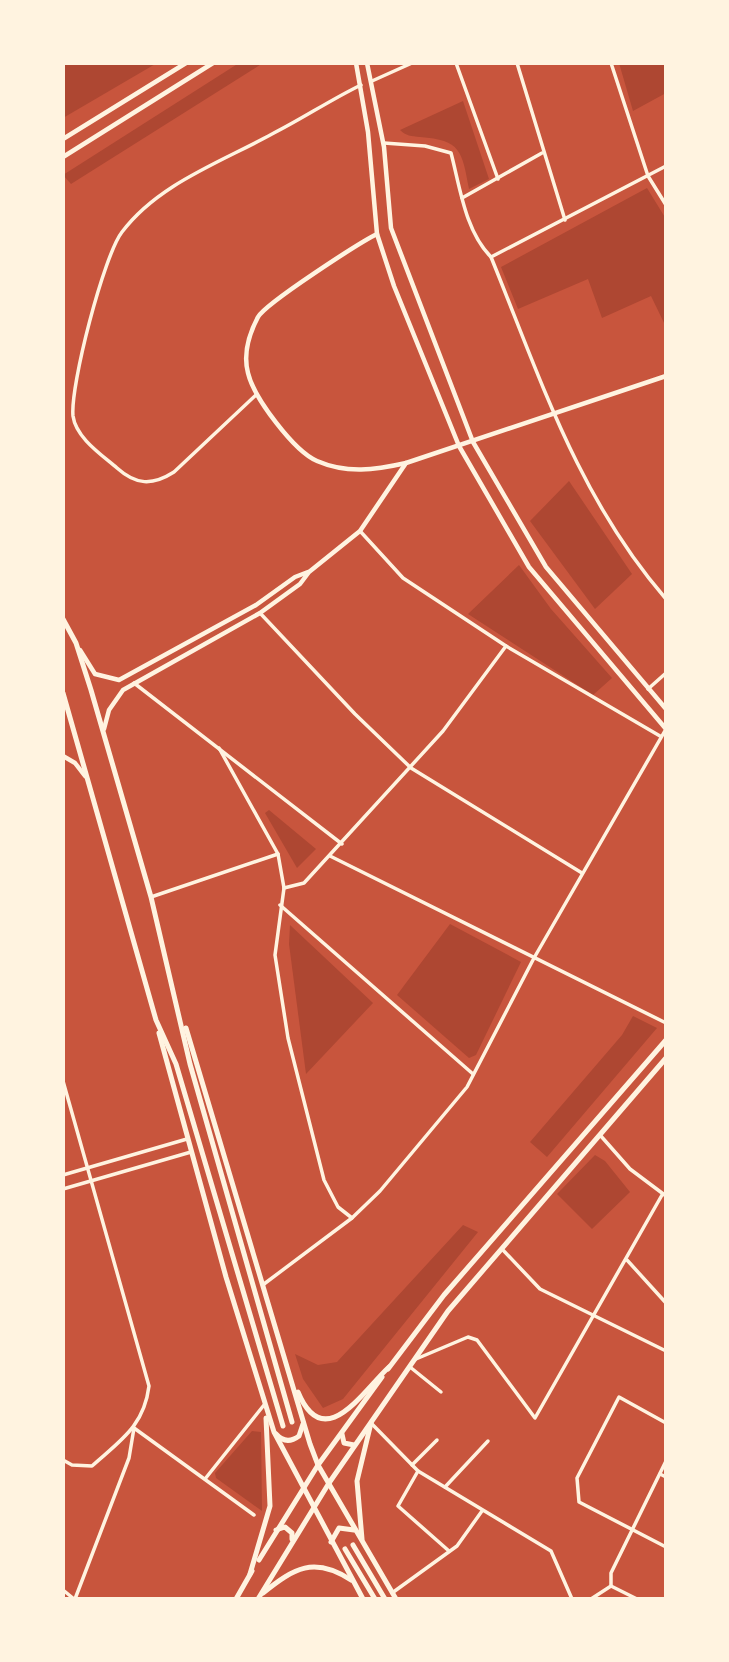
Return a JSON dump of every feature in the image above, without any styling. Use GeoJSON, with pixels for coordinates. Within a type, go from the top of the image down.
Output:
{"type":"FeatureCollection","features":[{"type":"Feature","properties":{"kind":"main road"},"geometry":{"type":"LineString","coordinates":[[63,139],[186,63]]}},
{"type":"Feature","properties":{"kind":"main road"},"geometry":{"type":"LineString","coordinates":[[63,157],[212,63]]}},
{"type":"Feature","properties":{"kind":"main road"},"geometry":{"type":"LineString","coordinates":[[356,63],[369,132],[377,234],[394,286],[459,446],[529,567],[666,729]]}},
{"type":"Feature","properties":{"kind":"main road"},"geometry":{"type":"LineString","coordinates":[[367,63],[383,143],[391,228],[474,442],[546,567],[666,709]]}},
{"type":"Feature","properties":{"kind":"main road"},"geometry":{"type":"LineString","coordinates":[[377,234],[260,313],[248,338],[248,374],[257,394],[280,426],[315,460],[352,470],[406,463],[666,376]]}},
{"type":"Feature","properties":{"kind":"main road"},"geometry":{"type":"LineString","coordinates":[[107,747],[103,725],[108,710],[123,690],[260,613],[300,584],[309,572],[360,531],[406,463]]}},
{"type":"Feature","properties":{"kind":"main road"},"geometry":{"type":"LineString","coordinates":[[63,619],[95,674],[120,680],[256,605],[295,577],[309,572]]}},
{"type":"Feature","properties":{"kind":"main road"},"geometry":{"type":"LineString","coordinates":[[76,643],[151,897],[206,1125],[292,1422]]}},
{"type":"Feature","properties":{"kind":"main road"},"geometry":{"type":"LineString","coordinates":[[63,692],[264,1405],[301,1488],[363,1599]]}},
{"type":"Feature","properties":{"kind":"main road"},"geometry":{"type":"LineString","coordinates":[[63,756],[75,763],[91,784]]}},
{"type":"Feature","properties":{"kind":"main road"},"geometry":{"type":"LineString","coordinates":[[180,1012],[197,1060],[303,1423],[318,1465],[394,1596]]}},
{"type":"Feature","properties":{"kind":"main road"},"geometry":{"type":"LineString","coordinates":[[156,1020],[176,1064],[283,1426]]}},
{"type":"Feature","properties":{"kind":"main road"},"geometry":{"type":"LineString","coordinates":[[236,1599],[301,1488],[444,1295],[666,1040]]}},
{"type":"Feature","properties":{"kind":"main road"},"geometry":{"type":"LineString","coordinates":[[259,1597],[329,1483],[448,1311],[666,1058]]}},
{"type":"Feature","properties":{"kind":"main road"},"geometry":{"type":"LineString","coordinates":[[288,1369],[307,1410],[327,1420],[348,1410],[389,1367]]}},
{"type":"Feature","properties":{"kind":"main road"},"geometry":{"type":"LineString","coordinates":[[250,1574],[264,1533],[271,1488],[264,1405]]}},
{"type":"Feature","properties":{"kind":"main road"},"geometry":{"type":"LineString","coordinates":[[274,1432],[282,1439],[291,1440],[302,1432],[303,1423]]}},
{"type":"Feature","properties":{"kind":"main road"},"geometry":{"type":"LineString","coordinates":[[362,1542],[357,1482],[371,1423]]}},
{"type":"Feature","properties":{"kind":"main road"},"geometry":{"type":"LineString","coordinates":[[342,1434],[344,1443],[355,1445]]}},
{"type":"Feature","properties":{"kind":"main road"},"geometry":{"type":"LineString","coordinates":[[274,1533],[282,1527],[290,1530],[290,1546]]}},
{"type":"Feature","properties":{"kind":"main road"},"geometry":{"type":"LineString","coordinates":[[331,1544],[339,1528],[348,1527],[356,1532]]}},
{"type":"Feature","properties":{"kind":"main road"},"geometry":{"type":"LineString","coordinates":[[353,1545],[385,1599]]}},
{"type":"Feature","properties":{"kind":"main road"},"geometry":{"type":"LineString","coordinates":[[345,1549],[375,1599]]}},
{"type":"Feature","properties":{"kind":"main road"},"geometry":{"type":"LineString","coordinates":[[259,1597],[285,1576],[310,1567],[331,1569],[352,1581]]}},
{"type":"Feature","properties":{"kind":"street"},"geometry":{"type":"LineString","coordinates":[[372,81],[412,63]]}},
{"type":"Feature","properties":{"kind":"street"},"geometry":{"type":"LineString","coordinates":[[456,63],[498,178]]}},
{"type":"Feature","properties":{"kind":"street"},"geometry":{"type":"LineString","coordinates":[[517,63],[542,153],[565,220]]}},
{"type":"Feature","properties":{"kind":"street"},"geometry":{"type":"LineString","coordinates":[[611,63],[648,176],[666,205]]}},
{"type":"Feature","properties":{"kind":"street"},"geometry":{"type":"LineString","coordinates":[[257,394],[174,472],[159,481],[135,481],[121,472],[81,435],[73,418],[76,383],[86,334],[119,235],[139,212],[200,171],[360,85]]}},
{"type":"Feature","properties":{"kind":"street"},"geometry":{"type":"LineString","coordinates":[[383,143],[425,146],[451,153],[462,198],[481,244],[491,257],[553,416],[605,517],[630,556],[666,599]]}},
{"type":"Feature","properties":{"kind":"street"},"geometry":{"type":"LineString","coordinates":[[462,198],[542,153]]}},
{"type":"Feature","properties":{"kind":"street"},"geometry":{"type":"LineString","coordinates":[[491,257],[666,166]]}},
{"type":"Feature","properties":{"kind":"street"},"geometry":{"type":"LineString","coordinates":[[360,531],[403,578],[506,646],[661,736]]}},
{"type":"Feature","properties":{"kind":"street"},"geometry":{"type":"LineString","coordinates":[[260,613],[355,714],[411,768],[582,873]]}},
{"type":"Feature","properties":{"kind":"street"},"geometry":{"type":"LineString","coordinates":[[284,888],[304,883],[342,844],[443,731],[506,646]]}},
{"type":"Feature","properties":{"kind":"street"},"geometry":{"type":"LineString","coordinates":[[648,688],[666,673]]}},
{"type":"Feature","properties":{"kind":"street"},"geometry":{"type":"LineString","coordinates":[[134,683],[342,844]]}},
{"type":"Feature","properties":{"kind":"street"},"geometry":{"type":"LineString","coordinates":[[263,1285],[352,1218],[380,1191],[467,1087],[534,958],[666,729]]}},
{"type":"Feature","properties":{"kind":"street"},"geometry":{"type":"LineString","coordinates":[[219,748],[278,854],[284,888],[275,955],[300,1090],[324,1180],[338,1207],[352,1218]]}},
{"type":"Feature","properties":{"kind":"street"},"geometry":{"type":"LineString","coordinates":[[151,897],[278,854]]}},
{"type":"Feature","properties":{"kind":"street"},"geometry":{"type":"LineString","coordinates":[[330,856],[666,1023]]}},
{"type":"Feature","properties":{"kind":"street"},"geometry":{"type":"LineString","coordinates":[[280,905],[473,1074]]}},
{"type":"Feature","properties":{"kind":"street"},"geometry":{"type":"LineString","coordinates":[[63,1081],[149,1386],[146,1408],[135,1428],[129,1458],[74,1599],[63,1590]]}},
{"type":"Feature","properties":{"kind":"street"},"geometry":{"type":"LineString","coordinates":[[414,1360],[468,1337],[477,1340],[535,1418],[664,1196],[630,1169],[600,1135]]}},
{"type":"Feature","properties":{"kind":"street"},"geometry":{"type":"LineString","coordinates":[[63,1175],[187,1139]]}},
{"type":"Feature","properties":{"kind":"street"},"geometry":{"type":"LineString","coordinates":[[63,1189],[191,1152]]}},
{"type":"Feature","properties":{"kind":"street"},"geometry":{"type":"LineString","coordinates":[[502,1249],[540,1289],[666,1351]]}},
{"type":"Feature","properties":{"kind":"street"},"geometry":{"type":"LineString","coordinates":[[627,1261],[666,1303]]}},
{"type":"Feature","properties":{"kind":"street"},"geometry":{"type":"LineString","coordinates":[[410,1366],[441,1392]]}},
{"type":"Feature","properties":{"kind":"street"},"geometry":{"type":"LineString","coordinates":[[666,1423],[619,1397],[577,1478],[579,1502],[666,1547]]}},
{"type":"Feature","properties":{"kind":"street"},"geometry":{"type":"LineString","coordinates":[[205,1479],[264,1405]]}},
{"type":"Feature","properties":{"kind":"street"},"geometry":{"type":"LineString","coordinates":[[371,1423],[418,1471],[551,1551],[572,1599]]}},
{"type":"Feature","properties":{"kind":"street"},"geometry":{"type":"LineString","coordinates":[[63,1460],[72,1465],[92,1466],[135,1428]]}},
{"type":"Feature","properties":{"kind":"street"},"geometry":{"type":"LineString","coordinates":[[135,1428],[254,1515]]}},
{"type":"Feature","properties":{"kind":"street"},"geometry":{"type":"LineString","coordinates":[[412,1465],[437,1440]]}},
{"type":"Feature","properties":{"kind":"street"},"geometry":{"type":"LineString","coordinates":[[445,1487],[488,1441]]}},
{"type":"Feature","properties":{"kind":"street"},"geometry":{"type":"LineString","coordinates":[[611,1586],[611,1573],[666,1461]]}},
{"type":"Feature","properties":{"kind":"street"},"geometry":{"type":"LineString","coordinates":[[418,1471],[398,1506],[449,1551]]}},
{"type":"Feature","properties":{"kind":"street"},"geometry":{"type":"LineString","coordinates":[[660,1474],[666,1477]]}},
{"type":"Feature","properties":{"kind":"street"},"geometry":{"type":"LineString","coordinates":[[394,1596],[457,1546],[482,1511]]}},
{"type":"Feature","properties":{"kind":"street"},"geometry":{"type":"LineString","coordinates":[[591,1599],[611,1586]]}},
{"type":"Feature","properties":{"kind":"street"},"geometry":{"type":"LineString","coordinates":[[611,1586],[637,1599]]}},
{"type":"Feature","properties":{"kind":"shaded area"},"geometry":{"type":"Polygon","coordinates":[[[63,63],[157,63],[63,118],[63,63]]]}},
{"type":"Feature","properties":{"kind":"shaded area"},"geometry":{"type":"Polygon","coordinates":[[[239,63],[263,63],[71,184],[63,175],[239,63]]]}},
{"type":"Feature","properties":{"kind":"shaded area"},"geometry":{"type":"Polygon","coordinates":[[[619,63],[665,63],[666,93],[633,111],[619,63]]]}},
{"type":"Feature","properties":{"kind":"shaded area"},"geometry":{"type":"Polygon","coordinates":[[[463,101],[489,179],[469,189],[461,157],[452,145],[409,135],[400,130],[463,101]]]}},
{"type":"Feature","properties":{"kind":"shaded area"},"geometry":{"type":"Polygon","coordinates":[[[647,188],[666,219],[666,327],[651,296],[602,318],[588,279],[518,309],[501,267],[647,188]]]}},
{"type":"Feature","properties":{"kind":"shaded area"},"geometry":{"type":"Polygon","coordinates":[[[569,481],[632,574],[595,609],[530,521],[569,481]]]}},
{"type":"Feature","properties":{"kind":"shaded area"},"geometry":{"type":"Polygon","coordinates":[[[519,565],[551,609],[612,678],[593,695],[468,614],[519,565]]]}},
{"type":"Feature","properties":{"kind":"shaded area"},"geometry":{"type":"Polygon","coordinates":[[[269,810],[316,849],[297,868],[265,813],[269,810]]]}},
{"type":"Feature","properties":{"kind":"shaded area"},"geometry":{"type":"Polygon","coordinates":[[[450,924],[521,962],[476,1055],[469,1058],[397,995],[450,924]]]}},
{"type":"Feature","properties":{"kind":"shaded area"},"geometry":{"type":"Polygon","coordinates":[[[290,925],[373,1003],[306,1074],[289,944],[290,925]]]}},
{"type":"Feature","properties":{"kind":"shaded area"},"geometry":{"type":"Polygon","coordinates":[[[633,1016],[657,1028],[547,1157],[530,1142],[622,1035],[633,1016]]]}},
{"type":"Feature","properties":{"kind":"shaded area"},"geometry":{"type":"Polygon","coordinates":[[[595,1155],[605,1161],[630,1192],[592,1229],[557,1194],[595,1155]]]}},
{"type":"Feature","properties":{"kind":"shaded area"},"geometry":{"type":"Polygon","coordinates":[[[463,1225],[478,1232],[343,1399],[323,1408],[303,1379],[295,1354],[318,1365],[337,1362],[463,1225]]]}},
{"type":"Feature","properties":{"kind":"shaded area"},"geometry":{"type":"Polygon","coordinates":[[[252,1431],[261,1432],[262,1511],[216,1478],[215,1473],[252,1431]]]}}]}
